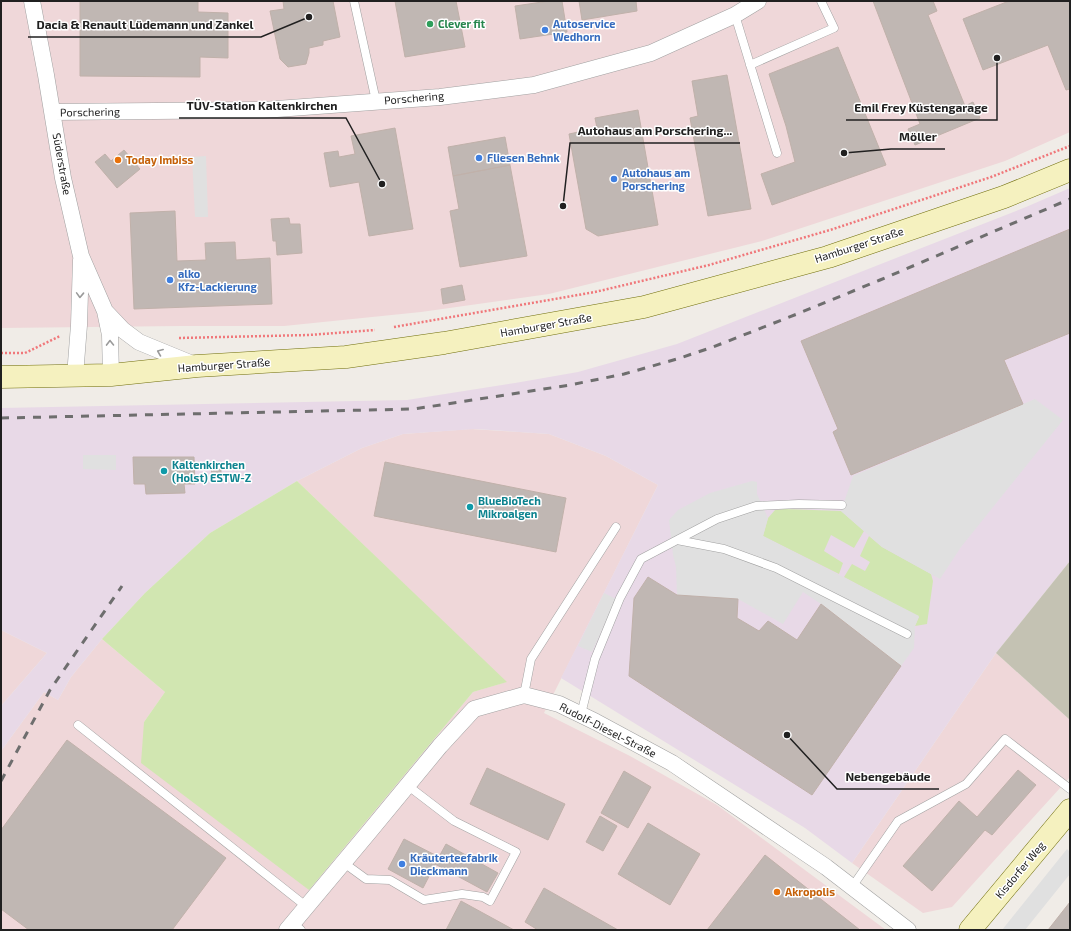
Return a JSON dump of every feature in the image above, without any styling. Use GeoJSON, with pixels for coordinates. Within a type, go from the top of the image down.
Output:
{"type":"FeatureCollection","features":[{"type":"Feature","properties":{"kind":"main road","name":"Hamburger Straße"},"geometry":{"type":"LineString","coordinates":[[1,377],[111,375],[197,366],[346,357],[444,343],[644,307],[828,257],[1004,197],[1070,170]]}},
{"type":"Feature","properties":{"kind":"main road","name":"Kisdorfer Weg"},"geometry":{"type":"LineString","coordinates":[[970,930],[1070,810]]}},
{"type":"Feature","properties":{"kind":"street","name":"Süderstraße"},"geometry":{"type":"LineString","coordinates":[[32,1],[53,112],[63,178],[81,256],[105,311],[110,334],[111,375]]}},
{"type":"Feature","properties":{"kind":"street","name":"Porschering"},"geometry":{"type":"LineString","coordinates":[[53,112],[263,110],[440,97],[534,85],[651,53],[735,15],[758,1]]}},
{"type":"Feature","properties":{"kind":"street","name":"Süderstraße"},"geometry":{"type":"LineString","coordinates":[[75,376],[79,325],[81,256]]}},
{"type":"Feature","properties":{"kind":"street"},"geometry":{"type":"LineString","coordinates":[[105,311],[123,330],[139,342],[197,366]]}},
{"type":"Feature","properties":{"kind":"street"},"geometry":{"type":"LineString","coordinates":[[294,928],[307,907],[440,746],[474,709],[524,695]]}},
{"type":"Feature","properties":{"kind":"street","name":"Rudolf-Diesel-Straße"},"geometry":{"type":"LineString","coordinates":[[524,695],[559,704],[581,714],[672,763],[826,867],[908,930]]}},
{"type":"Feature","properties":{"kind":"lane"},"geometry":{"type":"LineString","coordinates":[[354,1],[376,102]]}},
{"type":"Feature","properties":{"kind":"lane"},"geometry":{"type":"LineString","coordinates":[[750,65],[834,28],[820,1]]}},
{"type":"Feature","properties":{"kind":"lane"},"geometry":{"type":"LineString","coordinates":[[735,15],[777,153]]}},
{"type":"Feature","properties":{"kind":"lane"},"geometry":{"type":"LineString","coordinates":[[581,714],[595,659],[620,598],[641,559],[717,519],[756,506],[800,504],[842,505]]}},
{"type":"Feature","properties":{"kind":"lane"},"geometry":{"type":"LineString","coordinates":[[524,695],[531,659],[616,527]]}},
{"type":"Feature","properties":{"kind":"lane"},"geometry":{"type":"LineString","coordinates":[[677,540],[724,549],[776,568],[907,634]]}},
{"type":"Feature","properties":{"kind":"lane"},"geometry":{"type":"LineString","coordinates":[[78,725],[307,907]]}},
{"type":"Feature","properties":{"kind":"lane"},"geometry":{"type":"LineString","coordinates":[[852,887],[898,822],[966,784],[1005,739],[1070,789]]}},
{"type":"Feature","properties":{"kind":"lane"},"geometry":{"type":"LineString","coordinates":[[344,863],[366,879],[390,880],[424,900],[462,894],[483,897],[490,901],[516,852],[454,821],[407,786]]}},
{"type":"Feature","properties":{"kind":"path"},"geometry":{"type":"LineString","coordinates":[[388,328],[595,292],[709,265],[830,230],[991,177],[1070,146]]}},
{"type":"Feature","properties":{"kind":"path"},"geometry":{"type":"LineString","coordinates":[[172,337],[309,335],[380,330]]}},
{"type":"Feature","properties":{"kind":"shaded area"},"geometry":{"type":"Polygon","coordinates":[[[1,1],[1070,1],[1070,132],[1005,161],[762,241],[549,294],[421,312],[284,326],[1,328],[1,1]]]}},
{"type":"Feature","properties":{"kind":"shaded area"},"geometry":{"type":"Polygon","coordinates":[[[206,156],[208,217],[195,217],[192,157],[206,156]]]}},
{"type":"Feature","properties":{"kind":"shaded area"},"geometry":{"type":"Polygon","coordinates":[[[1070,188],[1070,561],[996,653],[852,863],[805,828],[561,678],[658,485],[606,456],[549,434],[475,429],[403,434],[362,448],[297,481],[210,533],[145,593],[102,639],[71,677],[58,700],[44,692],[1,751],[1,706],[47,653],[1,630],[1,408],[407,400],[578,372],[677,344],[1026,207],[1070,188]]]}},
{"type":"Feature","properties":{"kind":"shaded area"},"geometry":{"type":"Polygon","coordinates":[[[1035,399],[1063,420],[961,547],[940,579],[882,547],[841,511],[853,476],[1035,399]]]}},
{"type":"Feature","properties":{"kind":"shaded area"},"geometry":{"type":"Polygon","coordinates":[[[471,429],[549,434],[606,456],[658,485],[544,713],[630,756],[717,805],[886,930],[1,930],[1,751],[44,692],[58,700],[71,677],[102,639],[165,692],[144,722],[309,890],[473,692],[506,682],[297,481],[362,448],[403,434],[471,429]]]}},
{"type":"Feature","properties":{"kind":"shaded area"},"geometry":{"type":"Polygon","coordinates":[[[83,455],[116,455],[116,470],[83,469],[83,455]]]}},
{"type":"Feature","properties":{"kind":"shaded area"},"geometry":{"type":"Polygon","coordinates":[[[752,481],[757,482],[757,494],[768,518],[763,536],[919,616],[915,626],[914,648],[901,666],[821,604],[803,592],[783,624],[738,599],[677,595],[676,567],[669,520],[678,510],[710,493],[752,481]]]}},
{"type":"Feature","properties":{"kind":"shaded area"},"geometry":{"type":"Polygon","coordinates":[[[1070,561],[1070,720],[996,653],[1070,561]]]}},
{"type":"Feature","properties":{"kind":"shaded area"},"geometry":{"type":"Polygon","coordinates":[[[604,593],[616,599],[592,652],[578,646],[604,593]]]}},
{"type":"Feature","properties":{"kind":"shaded area"},"geometry":{"type":"Polygon","coordinates":[[[1,630],[47,653],[1,706],[1,630]]]}},
{"type":"Feature","properties":{"kind":"shaded area"},"geometry":{"type":"Polygon","coordinates":[[[996,653],[1070,720],[1070,777],[952,907],[923,913],[852,863],[996,653]]]}},
{"type":"Feature","properties":{"kind":"shaded area"},"geometry":{"type":"Polygon","coordinates":[[[1067,849],[1070,852],[1070,874],[1025,930],[1002,930],[1067,849]]]}},
{"type":"Feature","properties":{"kind":"green space"},"geometry":{"type":"Polygon","coordinates":[[[297,481],[507,682],[473,692],[309,890],[141,763],[144,722],[165,692],[102,639],[145,593],[210,533],[297,481]]]}},
{"type":"Feature","properties":{"kind":"green space"},"geometry":{"type":"Polygon","coordinates":[[[775,510],[841,511],[864,531],[854,548],[831,535],[824,551],[843,563],[839,574],[763,536],[768,518],[775,510]]]}},
{"type":"Feature","properties":{"kind":"green space"},"geometry":{"type":"Polygon","coordinates":[[[869,536],[882,547],[931,574],[933,581],[927,624],[915,626],[919,617],[844,577],[852,564],[865,571],[870,562],[860,556],[869,536]]]}},
{"type":"Feature","properties":{"kind":"building"},"geometry":{"type":"Polygon","coordinates":[[[80,1],[198,1],[198,12],[228,13],[228,58],[200,57],[200,77],[80,76],[80,1]]]}},
{"type":"Feature","properties":{"kind":"building"},"geometry":{"type":"Polygon","coordinates":[[[283,1],[333,1],[340,37],[323,41],[323,45],[309,48],[306,64],[288,67],[280,59],[270,11],[284,9],[283,1]]]}},
{"type":"Feature","properties":{"kind":"building","name":"Clever fit"},"geometry":{"type":"Polygon","coordinates":[[[395,1],[456,1],[465,47],[405,57],[395,1]]]}},
{"type":"Feature","properties":{"kind":"building"},"geometry":{"type":"Polygon","coordinates":[[[549,1],[562,1],[567,32],[520,39],[515,6],[549,1]]]}},
{"type":"Feature","properties":{"kind":"building"},"geometry":{"type":"Polygon","coordinates":[[[579,1],[636,1],[637,11],[582,20],[579,1]]]}},
{"type":"Feature","properties":{"kind":"building"},"geometry":{"type":"Polygon","coordinates":[[[873,1],[933,1],[937,11],[928,15],[965,106],[973,102],[980,118],[915,145],[908,129],[920,124],[873,1]]]}},
{"type":"Feature","properties":{"kind":"building"},"geometry":{"type":"Polygon","coordinates":[[[1009,1],[1070,1],[1070,89],[1066,90],[1048,45],[983,70],[963,19],[1009,1]]]}},
{"type":"Feature","properties":{"kind":"building"},"geometry":{"type":"Polygon","coordinates":[[[838,47],[886,165],[772,205],[761,174],[795,162],[786,126],[769,74],[838,47]]]}},
{"type":"Feature","properties":{"kind":"building"},"geometry":{"type":"Polygon","coordinates":[[[727,75],[751,209],[708,216],[690,118],[698,116],[692,81],[727,75]]]}},
{"type":"Feature","properties":{"kind":"building","name":"Autohaus am Porschering"},"geometry":{"type":"Polygon","coordinates":[[[638,110],[658,225],[598,236],[586,229],[569,134],[597,128],[595,118],[638,110]]]}},
{"type":"Feature","properties":{"kind":"building"},"geometry":{"type":"Polygon","coordinates":[[[395,128],[413,229],[369,236],[359,182],[330,187],[324,153],[338,151],[339,157],[355,154],[351,136],[395,128]]]}},
{"type":"Feature","properties":{"kind":"building"},"geometry":{"type":"Polygon","coordinates":[[[505,137],[510,165],[453,176],[448,147],[505,137]]]}},
{"type":"Feature","properties":{"kind":"building"},"geometry":{"type":"Polygon","coordinates":[[[124,150],[140,169],[117,188],[95,162],[105,154],[111,161],[124,150]]]}},
{"type":"Feature","properties":{"kind":"building"},"geometry":{"type":"Polygon","coordinates":[[[510,165],[527,256],[460,267],[450,211],[459,209],[453,176],[510,165]]]}},
{"type":"Feature","properties":{"kind":"building"},"geometry":{"type":"Polygon","coordinates":[[[175,211],[177,261],[206,260],[205,243],[235,242],[236,260],[270,258],[272,304],[134,309],[130,213],[175,211]]]}},
{"type":"Feature","properties":{"kind":"building"},"geometry":{"type":"Polygon","coordinates":[[[289,218],[290,224],[300,224],[302,253],[277,255],[276,241],[273,241],[271,219],[289,218]]]}},
{"type":"Feature","properties":{"kind":"building"},"geometry":{"type":"Polygon","coordinates":[[[1070,229],[1070,333],[1004,360],[1023,404],[851,475],[833,432],[838,429],[801,341],[1070,229]]]}},
{"type":"Feature","properties":{"kind":"building"},"geometry":{"type":"Polygon","coordinates":[[[462,285],[465,300],[443,304],[441,289],[462,285]]]}},
{"type":"Feature","properties":{"kind":"building","name":"Kaltenkirchen (Holst) ESTW-Z"},"geometry":{"type":"Polygon","coordinates":[[[133,457],[194,457],[195,484],[184,484],[185,493],[146,494],[145,484],[134,484],[133,457]]]}},
{"type":"Feature","properties":{"kind":"building","name":"BlueBioTech Mikroalgen"},"geometry":{"type":"Polygon","coordinates":[[[385,462],[566,498],[556,552],[374,516],[385,462]]]}},
{"type":"Feature","properties":{"kind":"building"},"geometry":{"type":"Polygon","coordinates":[[[211,467],[221,467],[221,475],[212,475],[211,467]]]}},
{"type":"Feature","properties":{"kind":"building"},"geometry":{"type":"Polygon","coordinates":[[[648,577],[677,595],[738,599],[737,618],[759,631],[768,621],[797,640],[821,604],[901,666],[812,795],[629,676],[634,598],[648,577]]]}},
{"type":"Feature","properties":{"kind":"building"},"geometry":{"type":"Polygon","coordinates":[[[67,740],[226,858],[172,930],[29,930],[1,909],[1,830],[67,740]]]}},
{"type":"Feature","properties":{"kind":"building"},"geometry":{"type":"Polygon","coordinates":[[[487,768],[565,804],[548,840],[470,804],[487,768]]]}},
{"type":"Feature","properties":{"kind":"building"},"geometry":{"type":"Polygon","coordinates":[[[1018,770],[1036,785],[992,835],[985,830],[932,891],[903,866],[959,801],[977,817],[1018,770]]]}},
{"type":"Feature","properties":{"kind":"building"},"geometry":{"type":"Polygon","coordinates":[[[624,771],[651,787],[628,828],[601,813],[624,771]]]}},
{"type":"Feature","properties":{"kind":"building"},"geometry":{"type":"Polygon","coordinates":[[[600,816],[617,826],[603,851],[586,842],[600,816]]]}},
{"type":"Feature","properties":{"kind":"building"},"geometry":{"type":"Polygon","coordinates":[[[648,823],[700,854],[670,905],[618,874],[648,823]]]}},
{"type":"Feature","properties":{"kind":"building"},"geometry":{"type":"Polygon","coordinates":[[[404,839],[439,857],[423,888],[388,869],[404,839]]]}},
{"type":"Feature","properties":{"kind":"building"},"geometry":{"type":"Polygon","coordinates":[[[446,844],[498,873],[487,892],[435,864],[446,844]]]}},
{"type":"Feature","properties":{"kind":"building"},"geometry":{"type":"Polygon","coordinates":[[[765,855],[860,930],[707,930],[765,855]]]}},
{"type":"Feature","properties":{"kind":"building"},"geometry":{"type":"Polygon","coordinates":[[[544,888],[618,930],[538,930],[525,922],[544,888]]]}},
{"type":"Feature","properties":{"kind":"building"},"geometry":{"type":"Polygon","coordinates":[[[461,901],[514,930],[446,930],[461,901]]]}},
{"type":"Feature","properties":{"kind":"building"},"geometry":{"type":"Polygon","coordinates":[[[1070,902],[1070,930],[1048,930],[1070,902]]]}},
{"type":"Feature","properties":{"kind":"railway"},"geometry":{"type":"LineString","coordinates":[[1,418],[414,409],[570,385],[624,374],[713,347],[880,280],[1070,199]]}},
{"type":"Feature","properties":{"kind":"railway"},"geometry":{"type":"LineString","coordinates":[[1,781],[50,690],[122,586]]}},
{"type":"Feature","properties":{"kind":"place","name":"Dacia & Renault Lüdemann und Zankel"},"geometry":{"type":"Point","coordinates":[309,17]}},
{"type":"Feature","properties":{"kind":"place","name":"Clever fit"},"geometry":{"type":"Point","coordinates":[430,24]}},
{"type":"Feature","properties":{"kind":"place","name":"Autoservice Wedhorn"},"geometry":{"type":"Point","coordinates":[545,30]}},
{"type":"Feature","properties":{"kind":"place","name":"Emil Frey Küstengarage"},"geometry":{"type":"Point","coordinates":[997,58]}},
{"type":"Feature","properties":{"kind":"place","name":"Möller"},"geometry":{"type":"Point","coordinates":[844,153]}},
{"type":"Feature","properties":{"kind":"place","name":"Fliesen Behnk"},"geometry":{"type":"Point","coordinates":[479,158]}},
{"type":"Feature","properties":{"kind":"place","name":"Today Imbiss"},"geometry":{"type":"Point","coordinates":[118,160]}},
{"type":"Feature","properties":{"kind":"place","name":"Autohaus am Porschering"},"geometry":{"type":"Point","coordinates":[614,179]}},
{"type":"Feature","properties":{"kind":"place","name":"TÜV-Station Kaltenkirchen"},"geometry":{"type":"Point","coordinates":[382,184]}},
{"type":"Feature","properties":{"kind":"place","name":"Autohaus am Porschering..."},"geometry":{"type":"Point","coordinates":[563,206]}},
{"type":"Feature","properties":{"kind":"place","name":"alko Kfz-Lackierung"},"geometry":{"type":"Point","coordinates":[170,280]}},
{"type":"Feature","properties":{"kind":"place","name":"Kaltenkirchen (Holst) ESTW-Z"},"geometry":{"type":"Point","coordinates":[164,471]}},
{"type":"Feature","properties":{"kind":"place","name":"BlueBioTech Mikroalgen"},"geometry":{"type":"Point","coordinates":[470,507]}},
{"type":"Feature","properties":{"kind":"place","name":"Nebengebäude"},"geometry":{"type":"Point","coordinates":[787,735]}},
{"type":"Feature","properties":{"kind":"place","name":"Kräuterteefabrik Dieckmann"},"geometry":{"type":"Point","coordinates":[402,864]}},
{"type":"Feature","properties":{"kind":"place","name":"Akropolis"},"geometry":{"type":"Point","coordinates":[777,892]}}]}
